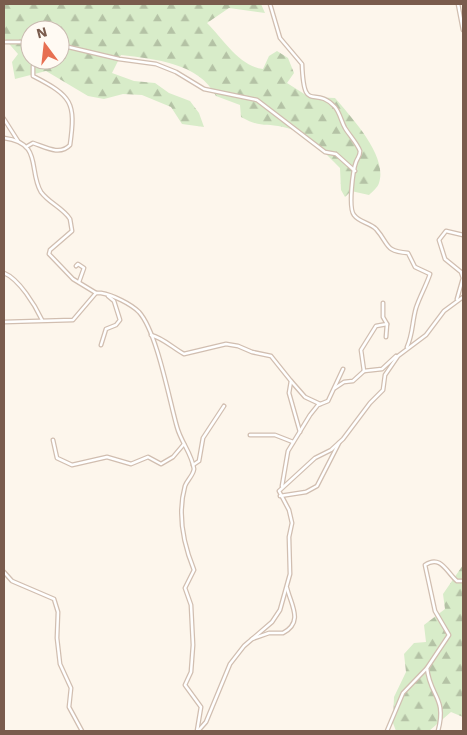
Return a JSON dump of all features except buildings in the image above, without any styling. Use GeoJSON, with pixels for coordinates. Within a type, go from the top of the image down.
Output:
{"type":"FeatureCollection","features":[{"type":"Feature","properties":{"kind":"street"},"geometry":{"type":"LineString","coordinates":[[270,4],[280,38],[302,64],[302,82],[305,92],[308,96],[327,101],[335,107],[359,148],[360,153],[356,162],[352,212],[356,218],[376,229],[391,250],[408,253],[415,267],[430,274],[427,286],[416,310],[413,335],[406,349]]}},
{"type":"Feature","properties":{"kind":"street"},"geometry":{"type":"LineString","coordinates":[[458,4],[463,30]]}},
{"type":"Feature","properties":{"kind":"street"},"geometry":{"type":"LineString","coordinates":[[4,42],[20,42]]}},
{"type":"Feature","properties":{"kind":"street"},"geometry":{"type":"LineString","coordinates":[[70,48],[119,60],[156,64],[176,72],[204,89],[256,100],[325,152],[336,154],[355,171]]}},
{"type":"Feature","properties":{"kind":"street"},"geometry":{"type":"LineString","coordinates":[[26,147],[33,143],[54,150],[67,149],[70,146],[74,118],[65,95],[33,76],[33,70]]}},
{"type":"Feature","properties":{"kind":"street"},"geometry":{"type":"LineString","coordinates":[[4,119],[18,142]]}},
{"type":"Feature","properties":{"kind":"street"},"geometry":{"type":"LineString","coordinates":[[4,138],[18,142],[26,147],[31,157],[41,191],[67,214],[72,224],[70,234],[50,250],[49,254],[79,282],[96,293],[104,294],[136,310],[151,335],[184,444],[194,464],[194,472],[185,486],[179,512],[182,539],[194,570],[185,588],[191,605],[194,645],[191,672],[185,685],[201,707],[198,731]]}},
{"type":"Feature","properties":{"kind":"street"},"geometry":{"type":"LineString","coordinates":[[456,301],[463,278],[462,272],[445,259],[439,240],[446,231],[463,235]]}},
{"type":"Feature","properties":{"kind":"street"},"geometry":{"type":"LineString","coordinates":[[76,266],[78,264],[84,268],[79,282]]}},
{"type":"Feature","properties":{"kind":"street"},"geometry":{"type":"LineString","coordinates":[[4,273],[32,301],[42,320]]}},
{"type":"Feature","properties":{"kind":"street"},"geometry":{"type":"LineString","coordinates":[[4,322],[73,320],[96,293]]}},
{"type":"Feature","properties":{"kind":"street"},"geometry":{"type":"LineString","coordinates":[[101,345],[106,330],[116,325],[120,320],[114,301],[104,294]]}},
{"type":"Feature","properties":{"kind":"street"},"geometry":{"type":"LineString","coordinates":[[335,388],[344,382],[354,381],[364,371],[382,369],[426,335],[444,311],[463,297]]}},
{"type":"Feature","properties":{"kind":"street"},"geometry":{"type":"LineString","coordinates":[[383,303],[383,317],[387,324],[386,337]]}},
{"type":"Feature","properties":{"kind":"street"},"geometry":{"type":"LineString","coordinates":[[364,371],[361,350],[376,326],[387,324]]}},
{"type":"Feature","properties":{"kind":"street"},"geometry":{"type":"LineString","coordinates":[[151,335],[161,338],[184,354],[226,344],[252,352],[267,354],[272,357],[305,397],[320,404]]}},
{"type":"Feature","properties":{"kind":"street"},"geometry":{"type":"LineString","coordinates":[[280,496],[306,492],[318,486],[339,443],[370,403],[380,395],[385,375],[398,356]]}},
{"type":"Feature","properties":{"kind":"street"},"geometry":{"type":"LineString","coordinates":[[198,731],[206,722],[224,673],[251,639],[272,622],[280,610],[290,574],[289,537],[292,523],[289,510],[278,492],[281,487],[287,454],[308,417],[320,404],[328,400],[343,369]]}},
{"type":"Feature","properties":{"kind":"street"},"geometry":{"type":"LineString","coordinates":[[291,381],[289,393],[300,432]]}},
{"type":"Feature","properties":{"kind":"street"},"geometry":{"type":"LineString","coordinates":[[194,464],[199,461],[203,438],[224,406]]}},
{"type":"Feature","properties":{"kind":"street"},"geometry":{"type":"LineString","coordinates":[[250,436],[275,435],[293,442]]}},
{"type":"Feature","properties":{"kind":"street"},"geometry":{"type":"LineString","coordinates":[[52,440],[57,458],[72,465],[107,457],[131,464],[148,457],[156,463],[163,463],[173,458],[184,444]]}},
{"type":"Feature","properties":{"kind":"street"},"geometry":{"type":"LineString","coordinates":[[281,487],[315,458],[339,443]]}},
{"type":"Feature","properties":{"kind":"street"},"geometry":{"type":"LineString","coordinates":[[387,731],[403,693],[427,668],[449,634],[435,611],[425,565],[434,561],[441,563],[458,581],[463,581]]}},
{"type":"Feature","properties":{"kind":"street"},"geometry":{"type":"LineString","coordinates":[[4,572],[12,581],[54,599],[58,612],[57,638],[60,664],[72,688],[69,707],[82,731]]}},
{"type":"Feature","properties":{"kind":"street"},"geometry":{"type":"LineString","coordinates":[[251,639],[273,632],[283,633],[293,624],[296,614],[286,587]]}},
{"type":"Feature","properties":{"kind":"street"},"geometry":{"type":"LineString","coordinates":[[427,668],[428,680],[442,706],[438,731]]}},
{"type":"Feature","properties":{"kind":"green space"},"geometry":{"type":"Polygon","coordinates":[[[4,4],[261,4],[265,13],[229,8],[207,23],[232,51],[246,63],[263,69],[269,56],[277,51],[288,58],[294,73],[287,83],[309,97],[335,98],[358,126],[373,149],[380,172],[378,185],[369,195],[351,191],[345,197],[341,190],[340,168],[314,143],[291,129],[258,124],[241,117],[240,105],[216,96],[199,76],[175,65],[148,58],[121,55],[112,73],[134,81],[155,83],[169,93],[190,101],[199,113],[204,127],[182,124],[171,107],[142,95],[123,94],[104,99],[88,96],[46,71],[15,79],[12,62],[18,54],[4,38],[4,4]]]}},
{"type":"Feature","properties":{"kind":"green space"},"geometry":{"type":"Polygon","coordinates":[[[463,565],[463,717],[451,712],[429,731],[396,731],[393,723],[394,697],[406,672],[404,654],[414,643],[426,642],[424,625],[445,609],[443,594],[463,565]]]}}]}
